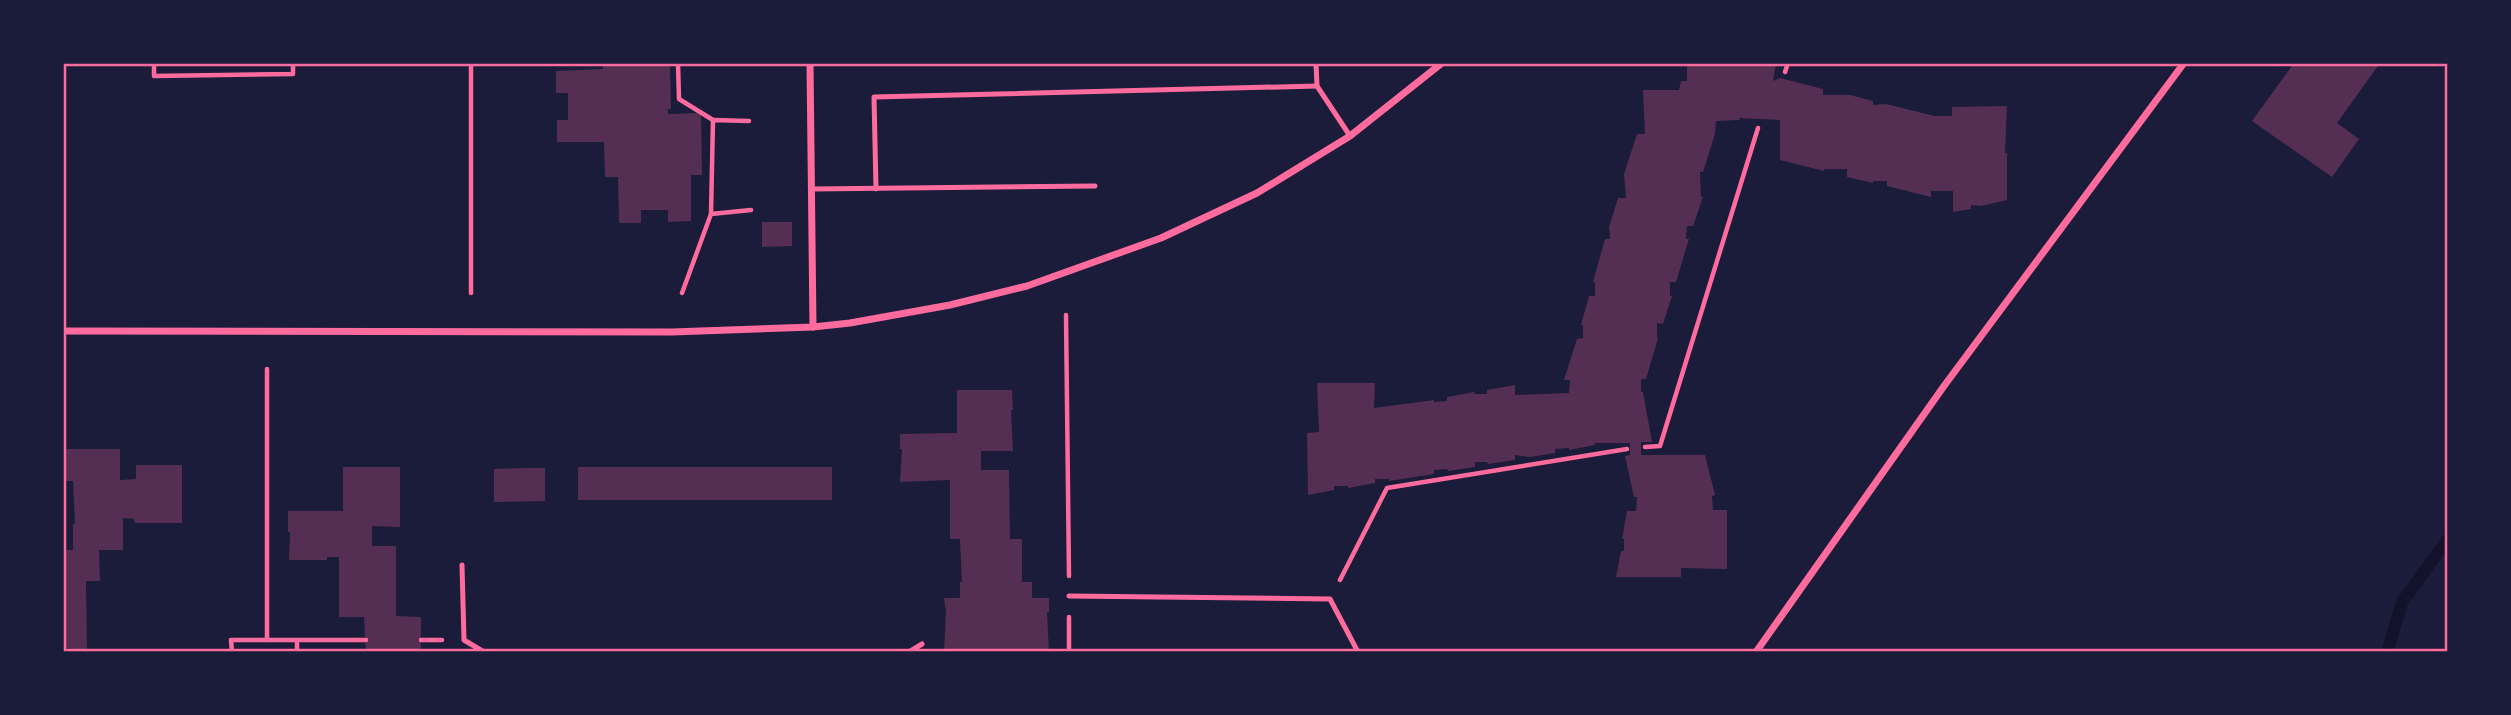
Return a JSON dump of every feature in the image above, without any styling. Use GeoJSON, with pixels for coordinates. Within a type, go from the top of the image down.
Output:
{"type":"FeatureCollection","features":[{"type":"Feature","properties":{"kind":"street"},"geometry":{"type":"LineString","coordinates":[[810,63],[813,327]]}},
{"type":"Feature","properties":{"kind":"street"},"geometry":{"type":"LineString","coordinates":[[63,331],[672,332],[813,327],[950,305],[1027,286],[1161,239],[1257,193],[1350,136],[1442,63]]}},
{"type":"Feature","properties":{"kind":"street"},"geometry":{"type":"LineString","coordinates":[[1756,652],[1944,386],[2184,63]]}},
{"type":"Feature","properties":{"kind":"lane"},"geometry":{"type":"LineString","coordinates":[[1316,63],[1317,86],[1350,136]]}},
{"type":"Feature","properties":{"kind":"lane"},"geometry":{"type":"LineString","coordinates":[[876,189],[874,97],[1317,86]]}},
{"type":"Feature","properties":{"kind":"lane"},"geometry":{"type":"LineString","coordinates":[[812,190],[1095,186]]}},
{"type":"Feature","properties":{"kind":"lane"},"geometry":{"type":"LineString","coordinates":[[462,565],[464,640],[484,652]]}},
{"type":"Feature","properties":{"kind":"lane"},"geometry":{"type":"LineString","coordinates":[[1069,597],[1330,599],[1358,652]]}},
{"type":"Feature","properties":{"kind":"lane"},"geometry":{"type":"LineString","coordinates":[[909,652],[922,644]]}},
{"type":"Feature","properties":{"kind":"path"},"geometry":{"type":"LineString","coordinates":[[153,63],[153,76],[293,74],[293,63]]}},
{"type":"Feature","properties":{"kind":"path"},"geometry":{"type":"LineString","coordinates":[[471,63],[471,293]]}},
{"type":"Feature","properties":{"kind":"path"},"geometry":{"type":"LineString","coordinates":[[678,63],[679,99],[713,120],[749,121]]}},
{"type":"Feature","properties":{"kind":"path"},"geometry":{"type":"LineString","coordinates":[[1785,72],[1788,63]]}},
{"type":"Feature","properties":{"kind":"path"},"geometry":{"type":"LineString","coordinates":[[682,292],[711,214],[713,120]]}},
{"type":"Feature","properties":{"kind":"path"},"geometry":{"type":"LineString","coordinates":[[1644,447],[1660,446],[1758,128]]}},
{"type":"Feature","properties":{"kind":"path"},"geometry":{"type":"LineString","coordinates":[[711,214],[751,210]]}},
{"type":"Feature","properties":{"kind":"path"},"geometry":{"type":"LineString","coordinates":[[1066,315],[1069,652]]}},
{"type":"Feature","properties":{"kind":"path"},"geometry":{"type":"LineString","coordinates":[[267,369],[267,640]]}},
{"type":"Feature","properties":{"kind":"path"},"geometry":{"type":"LineString","coordinates":[[1330,599],[1387,488],[1628,449]]}},
{"type":"Feature","properties":{"kind":"path"},"geometry":{"type":"LineString","coordinates":[[232,652],[231,640],[366,640]]}},
{"type":"Feature","properties":{"kind":"path"},"geometry":{"type":"LineString","coordinates":[[297,640],[297,652]]}},
{"type":"Feature","properties":{"kind":"path"},"geometry":{"type":"LineString","coordinates":[[1049,652],[1085,652]]}},
{"type":"Feature","properties":{"kind":"building"},"geometry":{"type":"Polygon","coordinates":[[[603,63],[670,63],[671,109],[668,109],[668,114],[701,113],[702,175],[691,175],[691,221],[668,222],[668,210],[641,210],[641,223],[619,223],[618,177],[605,177],[604,142],[557,142],[557,120],[568,120],[568,93],[556,93],[556,71],[603,69],[603,63]]]}},
{"type":"Feature","properties":{"kind":"building"},"geometry":{"type":"Polygon","coordinates":[[[1687,63],[1776,63],[1773,81],[1780,78],[1823,89],[1823,95],[1850,95],[1873,101],[1873,105],[1886,104],[1934,116],[1952,116],[1952,107],[2007,106],[2007,200],[1981,206],[1971,205],[1971,209],[1953,212],[1953,191],[1931,191],[1931,197],[1887,186],[1887,181],[1873,183],[1847,177],[1847,169],[1824,171],[1780,160],[1780,120],[1739,118],[1740,120],[1716,121],[1715,134],[1703,172],[1700,172],[1703,197],[1693,226],[1687,226],[1686,239],[1689,239],[1676,282],[1670,282],[1672,296],[1663,324],[1657,323],[1658,338],[1646,379],[1641,379],[1641,392],[1652,442],[1641,442],[1641,455],[1705,455],[1715,495],[1712,496],[1713,510],[1727,510],[1727,569],[1681,568],[1681,577],[1616,577],[1621,551],[1624,551],[1622,539],[1627,511],[1636,511],[1637,497],[1634,497],[1625,456],[1630,455],[1630,443],[1595,443],[1569,450],[1555,449],[1555,453],[1530,457],[1515,455],[1515,460],[1488,464],[1475,462],[1475,467],[1434,470],[1434,474],[1389,481],[1375,479],[1375,483],[1348,488],[1334,486],[1334,490],[1308,495],[1307,433],[1319,432],[1317,383],[1375,383],[1374,408],[1434,400],[1447,401],[1447,397],[1475,392],[1474,394],[1487,394],[1487,390],[1515,385],[1515,395],[1569,393],[1570,380],[1564,380],[1577,339],[1583,338],[1581,325],[1589,296],[1595,296],[1593,282],[1605,239],[1610,239],[1609,227],[1618,198],[1626,198],[1624,174],[1637,134],[1645,134],[1643,90],[1679,90],[1681,81],[1687,81],[1687,63]]]}},
{"type":"Feature","properties":{"kind":"building"},"geometry":{"type":"Polygon","coordinates":[[[2294,63],[2380,63],[2337,123],[2359,139],[2332,177],[2252,121],[2294,63]]]}},
{"type":"Feature","properties":{"kind":"building"},"geometry":{"type":"Polygon","coordinates":[[[762,222],[792,222],[792,246],[762,247],[762,222]]]}},
{"type":"Feature","properties":{"kind":"building"},"geometry":{"type":"Polygon","coordinates":[[[957,390],[1012,390],[1013,451],[981,451],[981,470],[1009,470],[1010,539],[1022,539],[1022,582],[1032,582],[1032,598],[1049,598],[1049,652],[944,652],[944,598],[960,598],[962,582],[960,539],[950,539],[950,480],[900,482],[900,434],[957,433],[957,390]]]}},
{"type":"Feature","properties":{"kind":"building"},"geometry":{"type":"Polygon","coordinates":[[[63,449],[120,449],[120,480],[136,479],[136,465],[182,465],[182,523],[135,523],[134,519],[123,518],[123,550],[99,550],[100,581],[86,581],[87,649],[135,649],[135,652],[78,652],[78,649],[63,648],[63,550],[73,550],[75,524],[73,481],[63,481],[63,449]]]}},
{"type":"Feature","properties":{"kind":"building"},"geometry":{"type":"Polygon","coordinates":[[[343,467],[400,467],[400,527],[372,526],[372,546],[396,546],[396,616],[421,617],[421,652],[366,652],[364,617],[339,617],[339,557],[327,557],[327,560],[289,560],[288,511],[343,511],[343,467]]]}},
{"type":"Feature","properties":{"kind":"building"},"geometry":{"type":"Polygon","coordinates":[[[578,467],[832,467],[832,500],[578,500],[578,467]]]}},
{"type":"Feature","properties":{"kind":"building"},"geometry":{"type":"Polygon","coordinates":[[[545,468],[545,501],[494,502],[494,469],[545,468]]]}},
{"type":"Feature","properties":{"kind":"waterway"},"geometry":{"type":"LineString","coordinates":[[2387,652],[2402,602],[2448,539]]}}]}
